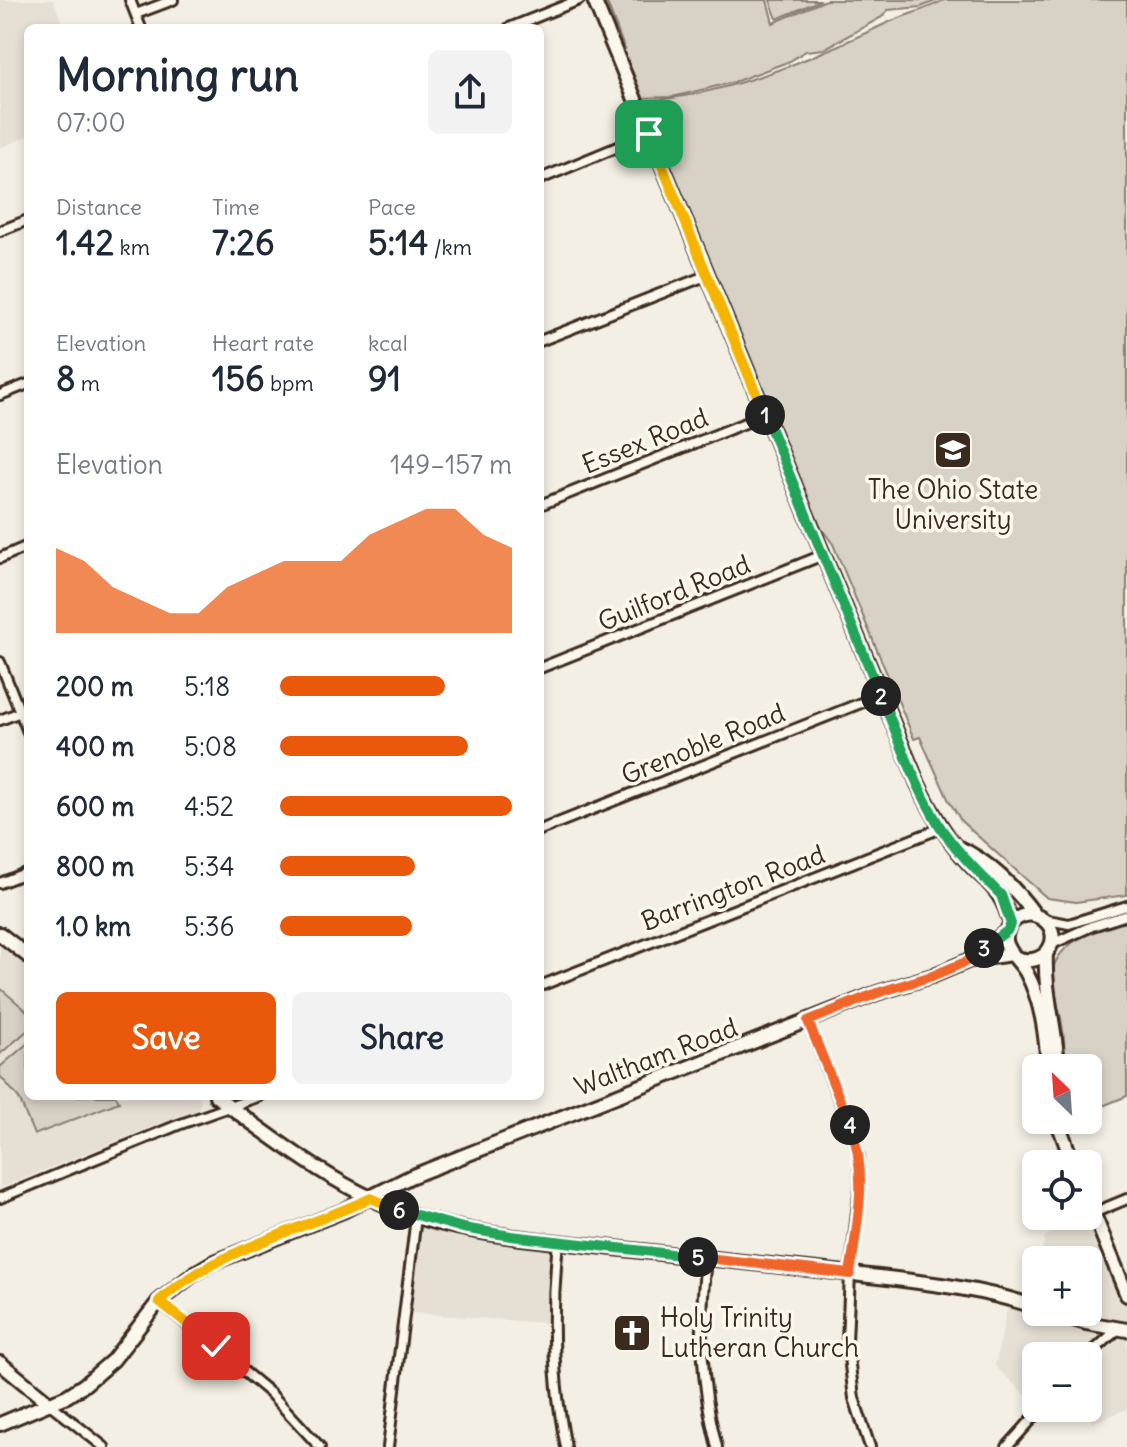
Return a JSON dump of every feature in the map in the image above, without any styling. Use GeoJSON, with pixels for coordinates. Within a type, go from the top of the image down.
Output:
{"type":"FeatureCollection","features":[{"type":"Feature","properties":{"kind":"street"},"geometry":{"type":"LineString","coordinates":[[130,0],[140,24]]}},
{"type":"Feature","properties":{"kind":"street"},"geometry":{"type":"LineString","coordinates":[[136,14],[173,0]]}},
{"type":"Feature","properties":{"kind":"street"},"geometry":{"type":"LineString","coordinates":[[519,24],[579,0]]}},
{"type":"Feature","properties":{"kind":"street"},"geometry":{"type":"LineString","coordinates":[[594,0],[918,784],[941,828],[1001,895],[1009,928],[1007,943],[1032,985],[1043,1023],[1046,1054]]}},
{"type":"Feature","properties":{"kind":"street"},"geometry":{"type":"LineString","coordinates":[[544,177],[649,134]]}},
{"type":"Feature","properties":{"kind":"street"},"geometry":{"type":"LineString","coordinates":[[0,231],[24,222]]}},
{"type":"Feature","properties":{"kind":"street"},"geometry":{"type":"LineString","coordinates":[[544,339],[708,275]]}},
{"type":"Feature","properties":{"kind":"street"},"geometry":{"type":"LineString","coordinates":[[0,395],[24,386]]}},
{"type":"Feature","properties":{"kind":"street","name":"Essex Road"},"geometry":{"type":"LineString","coordinates":[[544,503],[765,415]]}},
{"type":"Feature","properties":{"kind":"street"},"geometry":{"type":"LineString","coordinates":[[0,558],[24,548]]}},
{"type":"Feature","properties":{"kind":"street","name":"Guilford Road"},"geometry":{"type":"LineString","coordinates":[[544,666],[823,555]]}},
{"type":"Feature","properties":{"kind":"street"},"geometry":{"type":"LineString","coordinates":[[0,662],[24,711],[0,720]]}},
{"type":"Feature","properties":{"kind":"street","name":"Grenoble Road"},"geometry":{"type":"LineString","coordinates":[[544,828],[881,695]]}},
{"type":"Feature","properties":{"kind":"street","name":"Barrington Road"},"geometry":{"type":"LineString","coordinates":[[544,984],[941,828]]}},
{"type":"Feature","properties":{"kind":"street"},"geometry":{"type":"LineString","coordinates":[[956,846],[981,860],[1051,929],[1045,984],[1054,1023],[1057,1054]]}},
{"type":"Feature","properties":{"kind":"street"},"geometry":{"type":"LineString","coordinates":[[0,883],[24,874]]}},
{"type":"Feature","properties":{"kind":"street"},"geometry":{"type":"LineString","coordinates":[[1009,928],[1021,916],[1069,924],[1127,906]]}},
{"type":"Feature","properties":{"kind":"street"},"geometry":{"type":"LineString","coordinates":[[1015,956],[1032,961],[1092,926],[1127,915]]}},
{"type":"Feature","properties":{"kind":"street","name":"Waltham Road"},"geometry":{"type":"LineString","coordinates":[[970,960],[1009,928]]}},
{"type":"Feature","properties":{"kind":"street"},"geometry":{"type":"LineString","coordinates":[[0,934],[24,953]]}},
{"type":"Feature","properties":{"kind":"street","name":"Waltham Road"},"geometry":{"type":"LineString","coordinates":[[0,1424],[77,1390],[106,1367],[159,1301],[212,1263],[371,1198],[410,1177],[808,1021],[970,960],[1015,956]]}},
{"type":"Feature","properties":{"kind":"street"},"geometry":{"type":"LineString","coordinates":[[808,1021],[859,1156],[860,1186],[850,1274],[847,1341],[854,1398],[870,1447]]}},
{"type":"Feature","properties":{"kind":"street"},"geometry":{"type":"LineString","coordinates":[[222,1100],[306,1162],[371,1198],[416,1217],[463,1228],[558,1242],[969,1288],[1022,1303]]}},
{"type":"Feature","properties":{"kind":"street"},"geometry":{"type":"LineString","coordinates":[[0,1198],[25,1185],[250,1100]]}},
{"type":"Feature","properties":{"kind":"street"},"geometry":{"type":"LineString","coordinates":[[1102,1209],[1127,1199]]}},
{"type":"Feature","properties":{"kind":"street"},"geometry":{"type":"LineString","coordinates":[[388,1447],[416,1217]]}},
{"type":"Feature","properties":{"kind":"street"},"geometry":{"type":"LineString","coordinates":[[1100,1230],[1127,1295]]}},
{"type":"Feature","properties":{"kind":"street"},"geometry":{"type":"LineString","coordinates":[[558,1242],[555,1387],[566,1447]]}},
{"type":"Feature","properties":{"kind":"street"},"geometry":{"type":"LineString","coordinates":[[706,1258],[701,1321],[702,1374],[717,1447]]}},
{"type":"Feature","properties":{"kind":"street"},"geometry":{"type":"LineString","coordinates":[[159,1301],[270,1393],[320,1447]]}},
{"type":"Feature","properties":{"kind":"street"},"geometry":{"type":"LineString","coordinates":[[1101,1326],[1122,1330]]}},
{"type":"Feature","properties":{"kind":"street"},"geometry":{"type":"LineString","coordinates":[[1102,1345],[1122,1330]]}},
{"type":"Feature","properties":{"kind":"street"},"geometry":{"type":"LineString","coordinates":[[0,1363],[104,1447]]}},
{"type":"Feature","properties":{"kind":"street"},"geometry":{"type":"LineString","coordinates":[[1012,1445],[1031,1422]]}},
{"type":"Feature","properties":{"kind":"shaded area"},"geometry":{"type":"Polygon","coordinates":[[[0,0],[53,0],[62,24],[24,24],[24,138],[0,148],[0,0]]]}},
{"type":"Feature","properties":{"kind":"shaded area"},"geometry":{"type":"Polygon","coordinates":[[[602,0],[605,0],[625,50],[606,0],[767,0],[773,23],[826,0],[938,0],[921,7],[888,10],[882,17],[824,49],[806,51],[790,61],[734,82],[672,97],[642,98],[602,0]]]}},
{"type":"Feature","properties":{"kind":"shaded area"},"geometry":{"type":"Polygon","coordinates":[[[770,0],[821,0],[777,19],[770,0]]]}},
{"type":"Feature","properties":{"kind":"shaded area","name":"The Ohio State University"},"geometry":{"type":"Polygon","coordinates":[[[944,0],[1127,0],[1127,895],[1076,902],[1047,898],[962,822],[949,801],[920,737],[914,739],[833,544],[818,524],[644,101],[707,91],[769,73],[944,0]]]}},
{"type":"Feature","properties":{"kind":"shaded area"},"geometry":{"type":"Polygon","coordinates":[[[1127,920],[1127,1096],[1102,1106],[1102,1054],[1065,1054],[1052,982],[1053,968],[1067,947],[1103,928],[1127,920]]]}},
{"type":"Feature","properties":{"kind":"shaded area"},"geometry":{"type":"Polygon","coordinates":[[[0,945],[24,963],[24,1100],[201,1102],[197,1112],[191,1116],[179,1116],[0,1188],[0,945]]]}},
{"type":"Feature","properties":{"kind":"shaded area"},"geometry":{"type":"Polygon","coordinates":[[[0,988],[24,1009],[24,1033],[0,1054],[0,988]]]}},
{"type":"Feature","properties":{"kind":"shaded area"},"geometry":{"type":"Polygon","coordinates":[[[24,1046],[24,1100],[119,1102],[34,1135],[19,1098],[0,1076],[0,1067],[24,1046]]]}},
{"type":"Feature","properties":{"kind":"shaded area"},"geometry":{"type":"Polygon","coordinates":[[[420,1212],[494,1227],[567,1235],[559,1324],[412,1313],[420,1212]]]}},
{"type":"Feature","properties":{"kind":"shaded area"},"geometry":{"type":"Polygon","coordinates":[[[1102,1229],[1127,1289],[1127,1409],[1102,1419],[1102,1342],[1022,1342],[1022,1392],[995,1366],[1010,1296],[1022,1300],[1022,1326],[1102,1326],[1102,1246],[1043,1246],[1045,1236],[1059,1230],[1102,1229]]]}},
{"type":"Feature","properties":{"kind":"place","name":"The Ohio State University"},"geometry":{"type":"Point","coordinates":[953,450]}},
{"type":"Feature","properties":{"kind":"place","name":"Holy Trinity Lutheran Church"},"geometry":{"type":"Point","coordinates":[632,1333]}},
{"type":"Feature","properties":{"kind":"route"},"geometry":{"type":"LineString","coordinates":[[216,1346],[159,1301],[212,1263],[371,1198],[416,1217],[511,1236],[850,1274],[861,1176],[859,1156],[808,1021],[970,960],[1007,931],[1011,924],[1001,895],[964,858],[941,828],[918,784],[649,134]]}}]}
